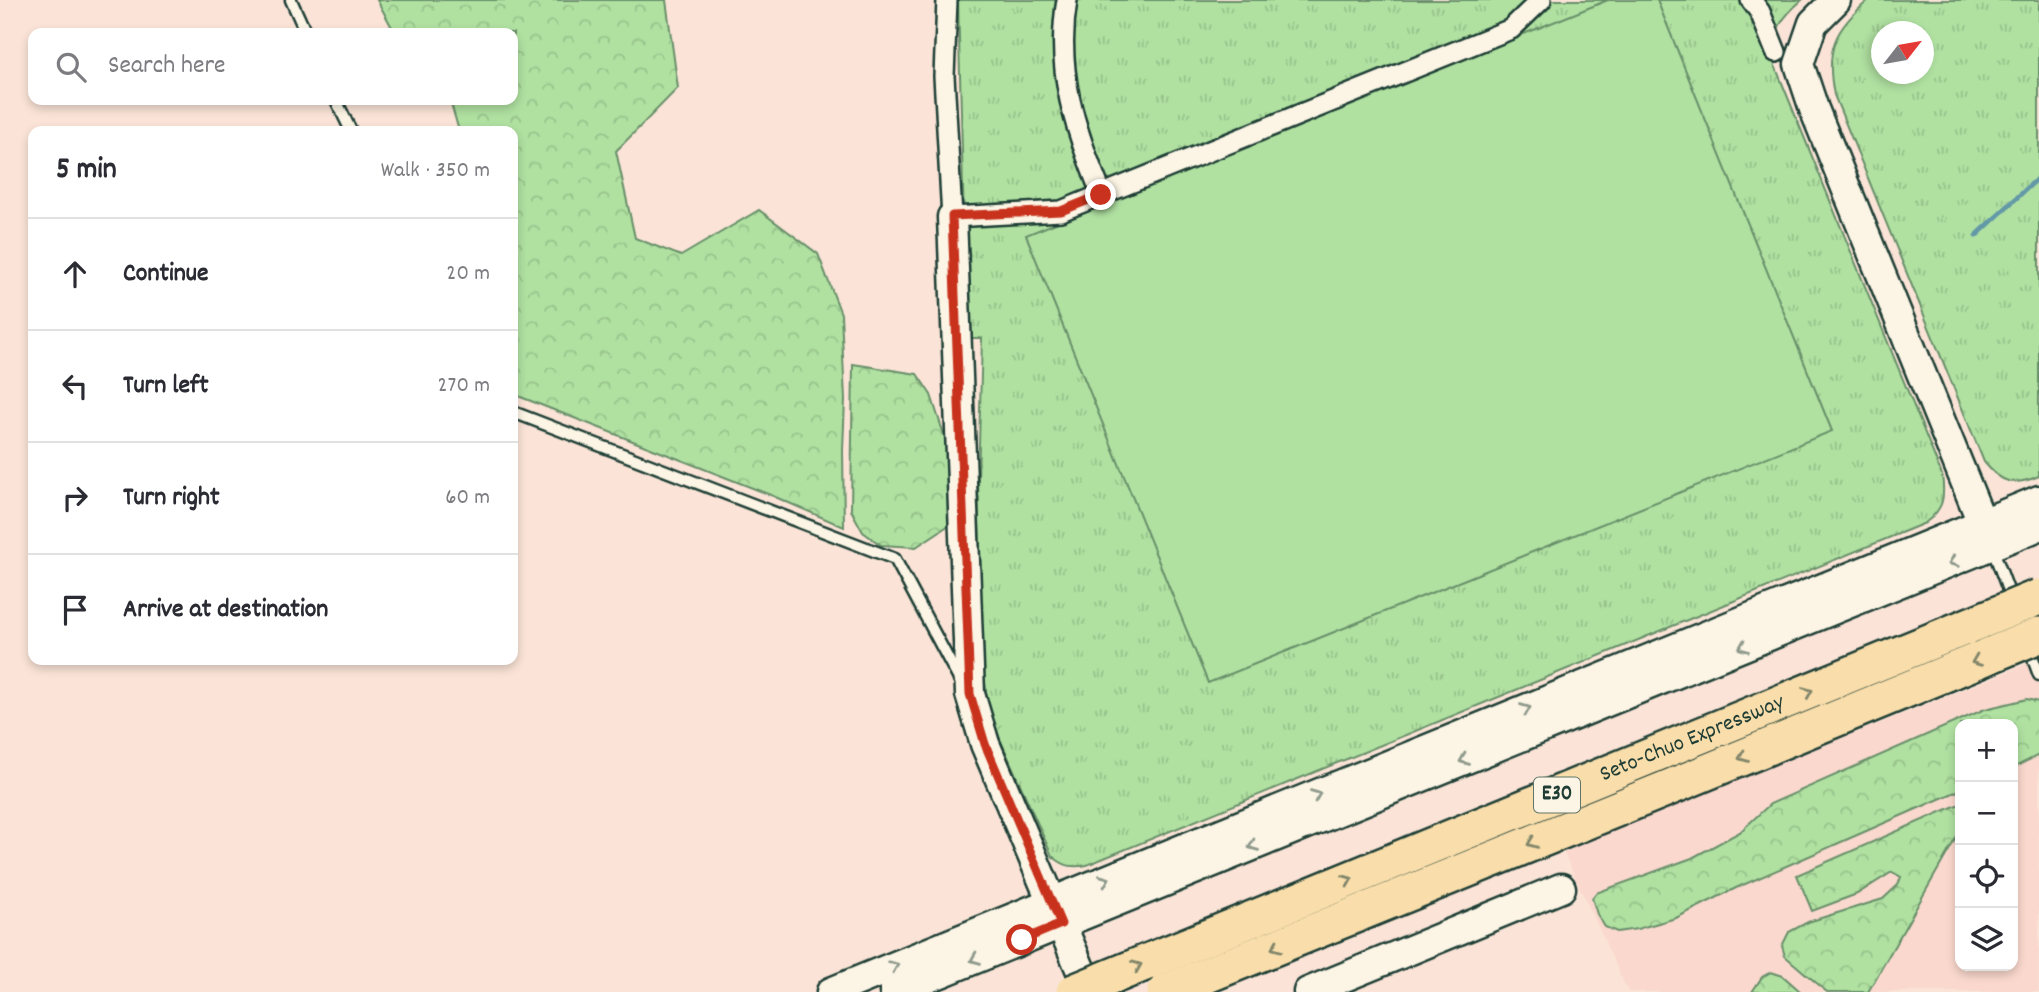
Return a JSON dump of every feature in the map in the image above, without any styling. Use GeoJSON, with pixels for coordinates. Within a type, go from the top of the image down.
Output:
{"type":"FeatureCollection","features":[{"type":"Feature","properties":{"kind":"highway","name":"Seto-Chuo Expressway"},"geometry":{"type":"LineString","coordinates":[[1074,992],[2032,637]]}},
{"type":"Feature","properties":{"kind":"highway","name":"Seto-Chuo Expressway"},"geometry":{"type":"LineString","coordinates":[[1165,992],[1681,783],[2032,637]]}},
{"type":"Feature","properties":{"kind":"street"},"geometry":{"type":"LineString","coordinates":[[947,0],[944,76],[952,216],[970,694],[985,744],[1090,992]]}},
{"type":"Feature","properties":{"kind":"street"},"geometry":{"type":"LineString","coordinates":[[1067,0],[1063,23],[1066,85],[1080,143],[1101,195]]}},
{"type":"Feature","properties":{"kind":"street"},"geometry":{"type":"LineString","coordinates":[[952,216],[1061,211],[1511,29],[1541,0]]}},
{"type":"Feature","properties":{"kind":"street"},"geometry":{"type":"LineString","coordinates":[[1751,0],[1760,12],[1776,52]]}},
{"type":"Feature","properties":{"kind":"street"},"geometry":{"type":"LineString","coordinates":[[1836,0],[1813,23],[1799,64],[1814,109],[1987,535]]}},
{"type":"Feature","properties":{"kind":"street"},"geometry":{"type":"LineString","coordinates":[[831,992],[1056,913],[1987,535],[2039,500]]}},
{"type":"Feature","properties":{"kind":"street"},"geometry":{"type":"LineString","coordinates":[[1987,535],[2039,526]]}},
{"type":"Feature","properties":{"kind":"street"},"geometry":{"type":"LineString","coordinates":[[1308,992],[1561,888]]}},
{"type":"Feature","properties":{"kind":"street"},"geometry":{"type":"LineString","coordinates":[[894,992],[1056,913]]}},
{"type":"Feature","properties":{"kind":"lane"},"geometry":{"type":"LineString","coordinates":[[291,0],[304,28]]}},
{"type":"Feature","properties":{"kind":"lane"},"geometry":{"type":"LineString","coordinates":[[338,105],[349,126]]}},
{"type":"Feature","properties":{"kind":"lane"},"geometry":{"type":"LineString","coordinates":[[518,414],[895,559],[956,675],[970,694]]}},
{"type":"Feature","properties":{"kind":"lane"},"geometry":{"type":"LineString","coordinates":[[1987,535],[2032,637],[2039,675]]}},
{"type":"Feature","properties":{"kind":"shaded area"},"geometry":{"type":"Polygon","coordinates":[[[2039,659],[2039,992],[1628,992],[1563,851],[2039,659]]]}},
{"type":"Feature","properties":{"kind":"green space"},"geometry":{"type":"Polygon","coordinates":[[[377,0],[666,0],[678,88],[616,151],[635,238],[681,256],[759,210],[818,254],[841,314],[845,399],[844,527],[773,496],[518,396],[518,126],[458,126],[451,105],[518,105],[518,28],[392,28],[377,0]]]}},
{"type":"Feature","properties":{"kind":"green space"},"geometry":{"type":"Polygon","coordinates":[[[958,0],[1802,0],[1780,25],[1771,56],[1942,475],[1943,496],[1940,507],[1925,523],[1087,865],[1072,866],[1060,862],[1052,856],[1000,739],[988,705],[983,669],[978,480],[982,338],[967,338],[958,0]]]}},
{"type":"Feature","properties":{"kind":"green space"},"geometry":{"type":"Polygon","coordinates":[[[1608,0],[1657,0],[1832,431],[1208,683],[1026,235],[1608,0]]]}},
{"type":"Feature","properties":{"kind":"green space"},"geometry":{"type":"Polygon","coordinates":[[[1869,0],[2039,0],[2039,476],[2022,481],[2008,481],[1996,475],[1984,462],[1834,95],[1831,79],[1832,53],[1840,31],[1869,0]]]}},
{"type":"Feature","properties":{"kind":"green space"},"geometry":{"type":"Polygon","coordinates":[[[853,364],[917,374],[931,395],[948,447],[952,523],[916,547],[881,545],[863,532],[851,510],[853,364]]]}},
{"type":"Feature","properties":{"kind":"green space"},"geometry":{"type":"Polygon","coordinates":[[[2027,699],[2039,702],[2039,755],[2018,766],[2018,719],[1962,719],[1985,709],[2027,699]]]}},
{"type":"Feature","properties":{"kind":"green space"},"geometry":{"type":"Polygon","coordinates":[[[1955,722],[1955,792],[1736,888],[1676,918],[1617,932],[1605,927],[1592,898],[1596,893],[1692,858],[1740,832],[1770,804],[1955,722]]]}},
{"type":"Feature","properties":{"kind":"green space"},"geometry":{"type":"Polygon","coordinates":[[[1955,806],[1955,840],[1868,992],[1827,992],[1785,956],[1782,946],[1789,932],[1808,922],[1883,899],[1898,885],[1901,877],[1892,872],[1857,894],[1812,911],[1797,875],[1955,806]]]}},
{"type":"Feature","properties":{"kind":"green space"},"geometry":{"type":"Polygon","coordinates":[[[1771,972],[1783,976],[1801,992],[1752,992],[1762,977],[1771,972]]]}},
{"type":"Feature","properties":{"kind":"waterway"},"geometry":{"type":"LineString","coordinates":[[1976,236],[2039,177]]}},
{"type":"Feature","properties":{"kind":"railway"},"geometry":{"type":"LineString","coordinates":[[1111,992],[2039,613]]}},
{"type":"Feature","properties":{"kind":"route"},"geometry":{"type":"LineString","coordinates":[[1022,940],[1061,924],[985,744],[970,694],[952,216],[1061,211],[1101,195]]}}]}
